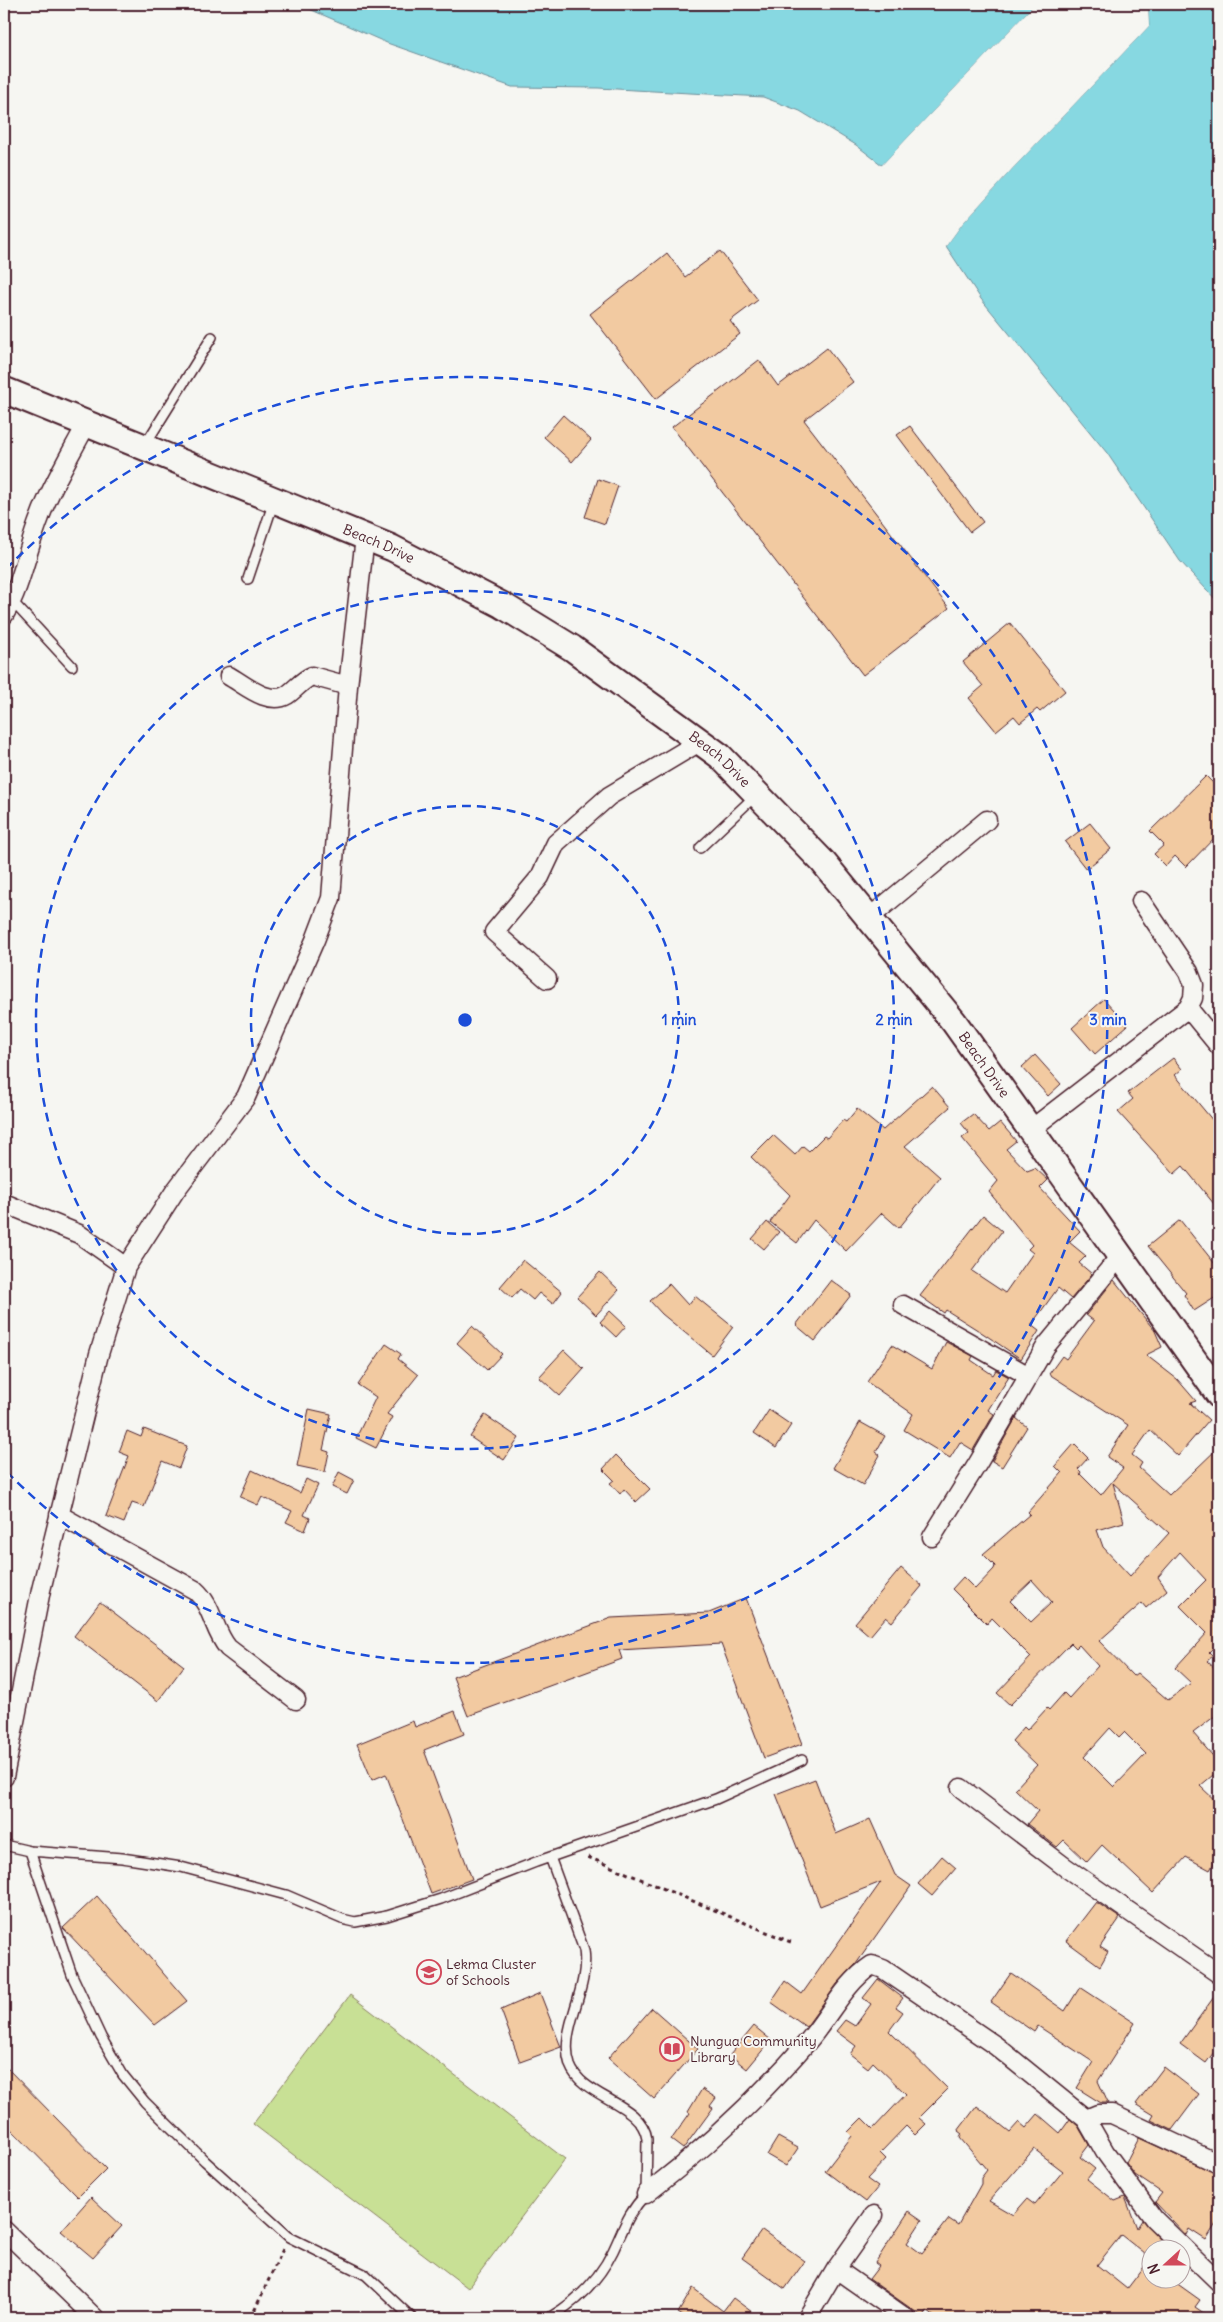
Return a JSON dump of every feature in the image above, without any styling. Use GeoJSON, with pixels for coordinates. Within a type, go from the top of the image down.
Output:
{"type":"FeatureCollection","features":[{"type":"Feature","properties":{"kind":"street","name":"Beach Drive"},"geometry":{"type":"LineString","coordinates":[[4,390],[392,548],[510,610],[572,648],[720,756],[823,862],[954,1022],[1219,1395]]}},
{"type":"Feature","properties":{"kind":"street"},"geometry":{"type":"LineString","coordinates":[[8,608],[46,502],[87,423]]}},
{"type":"Feature","properties":{"kind":"street"},"geometry":{"type":"LineString","coordinates":[[4,1777],[41,1590],[98,1354],[126,1267],[175,1191],[246,1097],[324,920],[331,898],[348,686],[365,537]]}},
{"type":"Feature","properties":{"kind":"street"},"geometry":{"type":"LineString","coordinates":[[229,676],[268,698],[278,699],[286,695],[306,678],[312,676],[348,686]]}},
{"type":"Feature","properties":{"kind":"street"},"geometry":{"type":"LineString","coordinates":[[547,979],[494,932],[540,877],[556,843],[609,796],[701,741]]}},
{"type":"Feature","properties":{"kind":"street"},"geometry":{"type":"LineString","coordinates":[[869,918],[987,820]]}},
{"type":"Feature","properties":{"kind":"street"},"geometry":{"type":"LineString","coordinates":[[1030,1130],[1188,1008],[1194,998],[1194,986],[1189,972],[1141,901]]}},
{"type":"Feature","properties":{"kind":"street"},"geometry":{"type":"LineString","coordinates":[[1188,1008],[1219,1046]]}},
{"type":"Feature","properties":{"kind":"street"},"geometry":{"type":"LineString","coordinates":[[4,1203],[79,1234],[126,1267]]}},
{"type":"Feature","properties":{"kind":"street"},"geometry":{"type":"LineString","coordinates":[[932,1538],[978,1463],[1027,1375],[1046,1346],[1121,1255]]}},
{"type":"Feature","properties":{"kind":"street"},"geometry":{"type":"LineString","coordinates":[[903,1305],[1027,1375]]}},
{"type":"Feature","properties":{"kind":"street"},"geometry":{"type":"LineString","coordinates":[[59,1515],[195,1590],[209,1606],[220,1639],[228,1648],[296,1700]]}},
{"type":"Feature","properties":{"kind":"street"},"geometry":{"type":"LineString","coordinates":[[961,1788],[1064,1867],[1219,1974]]}},
{"type":"Feature","properties":{"kind":"street"},"geometry":{"type":"LineString","coordinates":[[646,2194],[688,2162],[727,2128],[808,2040],[860,1973],[872,1965],[884,1969],[996,2046],[1086,2119],[1105,2152],[1154,2219],[1219,2282]]}},
{"type":"Feature","properties":{"kind":"street"},"geometry":{"type":"LineString","coordinates":[[1086,2119],[1098,2114],[1112,2114],[1219,2164]]}},
{"type":"Feature","properties":{"kind":"street"},"geometry":{"type":"LineString","coordinates":[[807,2318],[836,2269],[874,2215]]}},
{"type":"Feature","properties":{"kind":"street"},"geometry":{"type":"LineString","coordinates":[[4,2230],[95,2318]]}},
{"type":"Feature","properties":{"kind":"street"},"geometry":{"type":"LineString","coordinates":[[836,2269],[906,2318]]}},
{"type":"Feature","properties":{"kind":"lane"},"geometry":{"type":"LineString","coordinates":[[144,447],[212,337]]}},
{"type":"Feature","properties":{"kind":"lane"},"geometry":{"type":"LineString","coordinates":[[248,579],[274,500]]}},
{"type":"Feature","properties":{"kind":"lane"},"geometry":{"type":"LineString","coordinates":[[8,608],[72,666]]}},
{"type":"Feature","properties":{"kind":"lane"},"geometry":{"type":"LineString","coordinates":[[700,848],[757,794]]}},
{"type":"Feature","properties":{"kind":"lane"},"geometry":{"type":"LineString","coordinates":[[4,1845],[30,1852],[122,1858],[181,1867],[286,1895],[342,1919],[355,1922],[387,1916],[440,1899],[550,1857],[716,1799],[802,1760]]}},
{"type":"Feature","properties":{"kind":"lane"},"geometry":{"type":"LineString","coordinates":[[30,1852],[72,1975],[101,2037],[124,2075],[145,2102],[205,2161],[289,2237],[366,2275],[412,2318]]}},
{"type":"Feature","properties":{"kind":"lane"},"geometry":{"type":"LineString","coordinates":[[549,2318],[567,2307],[602,2270],[633,2207],[646,2194],[646,2132],[638,2119],[581,2081],[571,2066],[567,2041],[584,1979],[586,1963],[584,1950],[550,1857]]}},
{"type":"Feature","properties":{"kind":"path"},"geometry":{"type":"LineString","coordinates":[[572,1850],[793,1943]]}},
{"type":"Feature","properties":{"kind":"path"},"geometry":{"type":"LineString","coordinates":[[251,2318],[289,2237]]}},
{"type":"Feature","properties":{"kind":"green space"},"geometry":{"type":"Polygon","coordinates":[[[350,1995],[565,2159],[468,2288],[253,2124],[350,1995]]]}},
{"type":"Feature","properties":{"kind":"water"},"geometry":{"type":"Polygon","coordinates":[[[298,4],[1035,4],[882,165],[856,145],[800,111],[763,97],[598,88],[512,87],[387,43],[298,4]]]}},
{"type":"Feature","properties":{"kind":"water"},"geometry":{"type":"Polygon","coordinates":[[[1148,4],[1219,4],[1219,603],[1180,561],[1107,453],[981,299],[946,246],[962,224],[1012,169],[1149,26],[1148,4]]]}},
{"type":"Feature","properties":{"kind":"pier"},"geometry":{"type":"Polygon","coordinates":[[[1035,4],[1038,4],[1029,15],[987,56],[883,167],[882,165],[1035,4]]]}},
{"type":"Feature","properties":{"kind":"pier"},"geometry":{"type":"Polygon","coordinates":[[[1145,4],[1148,4],[1149,26],[1012,169],[962,224],[946,246],[944,244],[960,222],[1010,167],[1147,25],[1145,4]]]}},
{"type":"Feature","properties":{"kind":"building"},"geometry":{"type":"Polygon","coordinates":[[[720,251],[758,300],[730,321],[740,334],[656,399],[590,314],[667,253],[685,277],[720,251]]]}},
{"type":"Feature","properties":{"kind":"building"},"geometry":{"type":"Polygon","coordinates":[[[827,348],[853,382],[804,420],[949,608],[863,675],[672,427],[759,360],[778,386],[827,348]]]}},
{"type":"Feature","properties":{"kind":"building"},"geometry":{"type":"Polygon","coordinates":[[[563,415],[591,440],[572,462],[544,437],[563,415]]]}},
{"type":"Feature","properties":{"kind":"building"},"geometry":{"type":"Polygon","coordinates":[[[910,426],[983,522],[970,532],[897,435],[910,426]]]}},
{"type":"Feature","properties":{"kind":"building"},"geometry":{"type":"Polygon","coordinates":[[[598,479],[618,486],[605,524],[585,517],[598,479]]]}},
{"type":"Feature","properties":{"kind":"building"},"geometry":{"type":"Polygon","coordinates":[[[1010,623],[1065,691],[1040,712],[1037,709],[1020,723],[1014,716],[996,731],[969,698],[983,686],[963,662],[1010,623]]]}},
{"type":"Feature","properties":{"kind":"building"},"geometry":{"type":"Polygon","coordinates":[[[1206,776],[1219,789],[1219,833],[1186,867],[1175,856],[1166,866],[1154,854],[1164,845],[1150,831],[1206,776]]]}},
{"type":"Feature","properties":{"kind":"building"},"geometry":{"type":"Polygon","coordinates":[[[1090,823],[1111,849],[1086,869],[1065,842],[1090,823]]]}},
{"type":"Feature","properties":{"kind":"building"},"geometry":{"type":"Polygon","coordinates":[[[1104,999],[1128,1025],[1095,1054],[1072,1028],[1104,999]]]}},
{"type":"Feature","properties":{"kind":"building"},"geometry":{"type":"Polygon","coordinates":[[[1035,1055],[1061,1084],[1048,1096],[1022,1067],[1035,1055]]]}},
{"type":"Feature","properties":{"kind":"building"},"geometry":{"type":"Polygon","coordinates":[[[1173,1058],[1182,1069],[1175,1075],[1219,1128],[1219,1210],[1183,1166],[1174,1174],[1118,1112],[1133,1099],[1128,1093],[1173,1058]]]}},
{"type":"Feature","properties":{"kind":"building"},"geometry":{"type":"Polygon","coordinates":[[[932,1086],[950,1107],[905,1146],[940,1177],[899,1228],[882,1213],[846,1251],[814,1220],[797,1243],[770,1222],[790,1195],[751,1157],[773,1135],[795,1155],[803,1146],[809,1151],[824,1136],[827,1138],[843,1120],[846,1122],[857,1109],[883,1130],[932,1086]]]}},
{"type":"Feature","properties":{"kind":"building"},"geometry":{"type":"Polygon","coordinates":[[[973,1114],[989,1131],[1000,1122],[1016,1141],[1006,1149],[1027,1171],[1035,1168],[1048,1180],[1040,1188],[1080,1231],[1069,1242],[1086,1256],[1079,1263],[1092,1274],[1071,1299],[1058,1288],[1031,1325],[1039,1331],[1021,1359],[946,1310],[944,1313],[920,1296],[983,1215],[1002,1231],[972,1271],[1005,1293],[1033,1253],[1028,1249],[1032,1245],[989,1192],[998,1181],[962,1138],[969,1133],[961,1123],[973,1114]]]}},
{"type":"Feature","properties":{"kind":"building"},"geometry":{"type":"Polygon","coordinates":[[[1180,1220],[1219,1269],[1219,1295],[1194,1311],[1184,1295],[1186,1293],[1148,1246],[1180,1220]]]}},
{"type":"Feature","properties":{"kind":"building"},"geometry":{"type":"Polygon","coordinates":[[[767,1222],[779,1232],[764,1249],[752,1239],[767,1222]]]}},
{"type":"Feature","properties":{"kind":"building"},"geometry":{"type":"Polygon","coordinates":[[[523,1260],[562,1292],[553,1304],[539,1293],[533,1300],[520,1289],[512,1298],[500,1287],[523,1260]]]}},
{"type":"Feature","properties":{"kind":"building"},"geometry":{"type":"Polygon","coordinates":[[[600,1272],[619,1290],[596,1315],[577,1297],[600,1272]]]}},
{"type":"Feature","properties":{"kind":"building"},"geometry":{"type":"Polygon","coordinates":[[[831,1280],[851,1295],[815,1341],[796,1325],[831,1280]]]}},
{"type":"Feature","properties":{"kind":"building"},"geometry":{"type":"Polygon","coordinates":[[[1114,1280],[1155,1331],[1162,1347],[1146,1355],[1177,1379],[1196,1401],[1190,1403],[1209,1420],[1178,1456],[1150,1430],[1132,1455],[1142,1463],[1139,1468],[1169,1495],[1219,1447],[1219,1646],[1217,1644],[1209,1652],[1213,1656],[1207,1661],[1219,1672],[1219,1713],[1193,1733],[1219,1763],[1219,1770],[1200,1786],[1219,1804],[1219,1854],[1210,1870],[1186,1857],[1153,1893],[1102,1845],[1087,1862],[1064,1840],[1057,1847],[1027,1824],[1038,1811],[1015,1789],[1037,1765],[1012,1741],[1024,1727],[1027,1730],[1047,1708],[1049,1710],[1064,1693],[1069,1698],[1098,1666],[1079,1645],[1076,1648],[1071,1643],[1010,1705],[997,1693],[1031,1657],[992,1618],[987,1624],[952,1589],[963,1577],[975,1589],[994,1569],[995,1566],[983,1554],[1030,1514],[1028,1512],[1062,1473],[1055,1466],[1074,1444],[1088,1458],[1078,1469],[1081,1472],[1080,1474],[1101,1495],[1123,1468],[1107,1457],[1128,1425],[1049,1374],[1062,1356],[1066,1359],[1094,1321],[1086,1315],[1114,1280]],[[1113,1483],[1124,1522],[1097,1530],[1103,1547],[1130,1576],[1169,1533],[1113,1483]],[[1180,1552],[1158,1577],[1167,1590],[1146,1608],[1142,1603],[1099,1641],[1133,1676],[1137,1673],[1168,1700],[1191,1683],[1175,1668],[1207,1633],[1180,1606],[1206,1580],[1180,1552]],[[1032,1580],[1010,1601],[1031,1622],[1052,1602],[1032,1580]],[[1110,1728],[1084,1757],[1114,1787],[1146,1754],[1124,1732],[1119,1737],[1110,1728]]]}},
{"type":"Feature","properties":{"kind":"building"},"geometry":{"type":"Polygon","coordinates":[[[669,1284],[688,1305],[695,1296],[733,1327],[712,1355],[662,1314],[650,1301],[669,1284]]]}},
{"type":"Feature","properties":{"kind":"building"},"geometry":{"type":"Polygon","coordinates":[[[610,1311],[626,1326],[616,1337],[600,1322],[610,1311]]]}},
{"type":"Feature","properties":{"kind":"building"},"geometry":{"type":"Polygon","coordinates":[[[472,1326],[502,1354],[487,1370],[457,1343],[472,1326]]]}},
{"type":"Feature","properties":{"kind":"building"},"geometry":{"type":"Polygon","coordinates":[[[946,1342],[973,1356],[971,1360],[993,1375],[996,1370],[1009,1377],[988,1410],[994,1414],[973,1450],[960,1442],[950,1458],[904,1430],[913,1414],[867,1382],[892,1345],[932,1369],[946,1342]]]}},
{"type":"Feature","properties":{"kind":"building"},"geometry":{"type":"Polygon","coordinates":[[[386,1344],[401,1354],[398,1359],[418,1375],[387,1414],[392,1417],[376,1448],[356,1438],[376,1397],[358,1385],[386,1344]]]}},
{"type":"Feature","properties":{"kind":"building"},"geometry":{"type":"Polygon","coordinates":[[[564,1350],[584,1369],[560,1396],[539,1377],[564,1350]]]}},
{"type":"Feature","properties":{"kind":"building"},"geometry":{"type":"Polygon","coordinates":[[[309,1409],[331,1414],[323,1450],[329,1452],[325,1472],[297,1466],[309,1409]]]}},
{"type":"Feature","properties":{"kind":"building"},"geometry":{"type":"Polygon","coordinates":[[[769,1410],[791,1425],[776,1448],[754,1433],[769,1410]]]}},
{"type":"Feature","properties":{"kind":"building"},"geometry":{"type":"Polygon","coordinates":[[[485,1415],[519,1438],[504,1460],[470,1437],[485,1415]]]}},
{"type":"Feature","properties":{"kind":"building"},"geometry":{"type":"Polygon","coordinates":[[[1016,1418],[1027,1427],[1002,1467],[992,1461],[1016,1418]]]}},
{"type":"Feature","properties":{"kind":"building"},"geometry":{"type":"Polygon","coordinates":[[[860,1422],[885,1436],[876,1452],[880,1455],[863,1485],[833,1468],[860,1422]]]}},
{"type":"Feature","properties":{"kind":"building"},"geometry":{"type":"Polygon","coordinates":[[[144,1429],[187,1446],[179,1468],[162,1461],[144,1507],[132,1503],[124,1523],[106,1516],[129,1456],[119,1452],[127,1431],[141,1437],[144,1429]]]}},
{"type":"Feature","properties":{"kind":"building"},"geometry":{"type":"Polygon","coordinates":[[[616,1455],[650,1489],[636,1502],[624,1489],[620,1494],[610,1483],[614,1480],[603,1469],[616,1455]]]}},
{"type":"Feature","properties":{"kind":"building"},"geometry":{"type":"Polygon","coordinates":[[[252,1470],[300,1493],[306,1479],[318,1485],[304,1515],[310,1518],[305,1531],[286,1522],[292,1511],[262,1497],[258,1505],[240,1497],[252,1470]]]}},
{"type":"Feature","properties":{"kind":"building"},"geometry":{"type":"Polygon","coordinates":[[[339,1472],[354,1480],[347,1494],[332,1487],[339,1472]]]}},
{"type":"Feature","properties":{"kind":"building"},"geometry":{"type":"Polygon","coordinates":[[[901,1568],[922,1586],[892,1622],[886,1617],[870,1636],[855,1623],[901,1568]]]}},
{"type":"Feature","properties":{"kind":"building"},"geometry":{"type":"Polygon","coordinates":[[[746,1598],[802,1744],[764,1758],[721,1644],[619,1650],[622,1659],[468,1716],[453,1677],[611,1618],[709,1613],[746,1598]]]}},
{"type":"Feature","properties":{"kind":"building"},"geometry":{"type":"Polygon","coordinates":[[[100,1602],[184,1666],[158,1701],[74,1636],[100,1602]]]}},
{"type":"Feature","properties":{"kind":"building"},"geometry":{"type":"Polygon","coordinates":[[[455,1711],[464,1734],[424,1750],[472,1879],[431,1894],[386,1774],[372,1780],[357,1744],[413,1721],[415,1727],[455,1711]]]}},
{"type":"Feature","properties":{"kind":"building"},"geometry":{"type":"Polygon","coordinates":[[[815,1779],[836,1834],[870,1819],[895,1875],[911,1886],[856,1964],[837,1984],[806,2027],[771,2002],[785,1981],[802,1994],[881,1882],[820,1906],[776,1794],[815,1779]]]}},
{"type":"Feature","properties":{"kind":"building"},"geometry":{"type":"Polygon","coordinates":[[[942,1856],[956,1868],[932,1896],[918,1884],[942,1856]]]}},
{"type":"Feature","properties":{"kind":"building"},"geometry":{"type":"Polygon","coordinates":[[[97,1896],[187,2001],[155,2025],[63,1928],[97,1896]]]}},
{"type":"Feature","properties":{"kind":"building"},"geometry":{"type":"Polygon","coordinates":[[[1096,1902],[1120,1918],[1100,1947],[1108,1952],[1100,1966],[1066,1941],[1096,1902]]]}},
{"type":"Feature","properties":{"kind":"building"},"geometry":{"type":"Polygon","coordinates":[[[1011,1973],[1065,2011],[1080,1987],[1135,2023],[1098,2081],[1108,2103],[1101,2103],[1077,2088],[1093,2062],[1038,2026],[1034,2032],[991,2002],[1011,1973]]]}},
{"type":"Feature","properties":{"kind":"building"},"geometry":{"type":"Polygon","coordinates":[[[878,1979],[903,1998],[896,2007],[903,2012],[889,2031],[948,2089],[919,2118],[926,2124],[915,2135],[906,2126],[880,2153],[886,2159],[867,2179],[878,2187],[866,2202],[825,2171],[852,2136],[848,2132],[862,2118],[873,2129],[906,2094],[873,2062],[868,2068],[850,2054],[856,2046],[836,2031],[845,2020],[855,2026],[871,2004],[863,1998],[878,1979]]]}},
{"type":"Feature","properties":{"kind":"building"},"geometry":{"type":"Polygon","coordinates":[[[1219,1990],[1219,2045],[1206,2063],[1180,2044],[1219,1990]]]}},
{"type":"Feature","properties":{"kind":"building"},"geometry":{"type":"Polygon","coordinates":[[[540,1993],[561,2047],[520,2062],[501,2010],[540,1993]]]}},
{"type":"Feature","properties":{"kind":"building"},"geometry":{"type":"Polygon","coordinates":[[[652,2008],[698,2049],[654,2099],[608,2058],[652,2008]]]}},
{"type":"Feature","properties":{"kind":"building"},"geometry":{"type":"Polygon","coordinates":[[[754,2026],[771,2040],[747,2069],[730,2055],[754,2026]]]}},
{"type":"Feature","properties":{"kind":"building"},"geometry":{"type":"Polygon","coordinates":[[[4,2065],[106,2169],[78,2197],[4,2122],[4,2065]]]}},
{"type":"Feature","properties":{"kind":"building"},"geometry":{"type":"Polygon","coordinates":[[[1164,2067],[1199,2094],[1172,2130],[1151,2120],[1154,2115],[1136,2104],[1164,2067]]]}},
{"type":"Feature","properties":{"kind":"building"},"geometry":{"type":"Polygon","coordinates":[[[702,2089],[716,2098],[710,2106],[713,2108],[683,2149],[671,2140],[690,2113],[688,2112],[702,2089]]]}},
{"type":"Feature","properties":{"kind":"building"},"geometry":{"type":"Polygon","coordinates":[[[977,2106],[1010,2132],[1019,2122],[1026,2128],[1038,2114],[1060,2133],[1070,2119],[1078,2126],[1089,2145],[1080,2157],[1095,2169],[1087,2179],[1115,2201],[1125,2197],[1137,2228],[1142,2220],[1161,2240],[1140,2240],[1140,2250],[1121,2235],[1097,2265],[1127,2289],[1140,2272],[1140,2290],[1186,2290],[1200,2300],[1195,2307],[1211,2318],[936,2318],[927,2311],[923,2317],[869,2279],[879,2266],[875,2263],[909,2211],[922,2220],[907,2243],[922,2254],[949,2219],[958,2225],[981,2184],[981,2178],[987,2170],[960,2138],[962,2134],[958,2131],[977,2106]],[[1034,2149],[989,2201],[1013,2215],[1027,2199],[1035,2205],[1063,2171],[1034,2149]]]}},
{"type":"Feature","properties":{"kind":"building"},"geometry":{"type":"Polygon","coordinates":[[[778,2137],[798,2148],[786,2166],[767,2155],[778,2137]]]}},
{"type":"Feature","properties":{"kind":"building"},"geometry":{"type":"Polygon","coordinates":[[[1139,2138],[1219,2175],[1219,2219],[1206,2240],[1189,2229],[1186,2235],[1155,2202],[1162,2193],[1135,2175],[1126,2163],[1139,2138]]]}},
{"type":"Feature","properties":{"kind":"building"},"geometry":{"type":"Polygon","coordinates":[[[91,2197],[122,2226],[93,2258],[61,2231],[91,2197]]]}},
{"type":"Feature","properties":{"kind":"building"},"geometry":{"type":"Polygon","coordinates":[[[762,2230],[805,2261],[785,2289],[742,2258],[762,2230]]]}},
{"type":"Feature","properties":{"kind":"building"},"geometry":{"type":"Polygon","coordinates":[[[693,2288],[723,2311],[733,2298],[760,2318],[686,2318],[678,2313],[693,2288]]]}},
{"type":"Feature","properties":{"kind":"place","name":"Lekma Cluster of Schools"},"geometry":{"type":"Point","coordinates":[429,1972]}},
{"type":"Feature","properties":{"kind":"place","name":"Nungua Community Library"},"geometry":{"type":"Point","coordinates":[672,2049]}}]}
